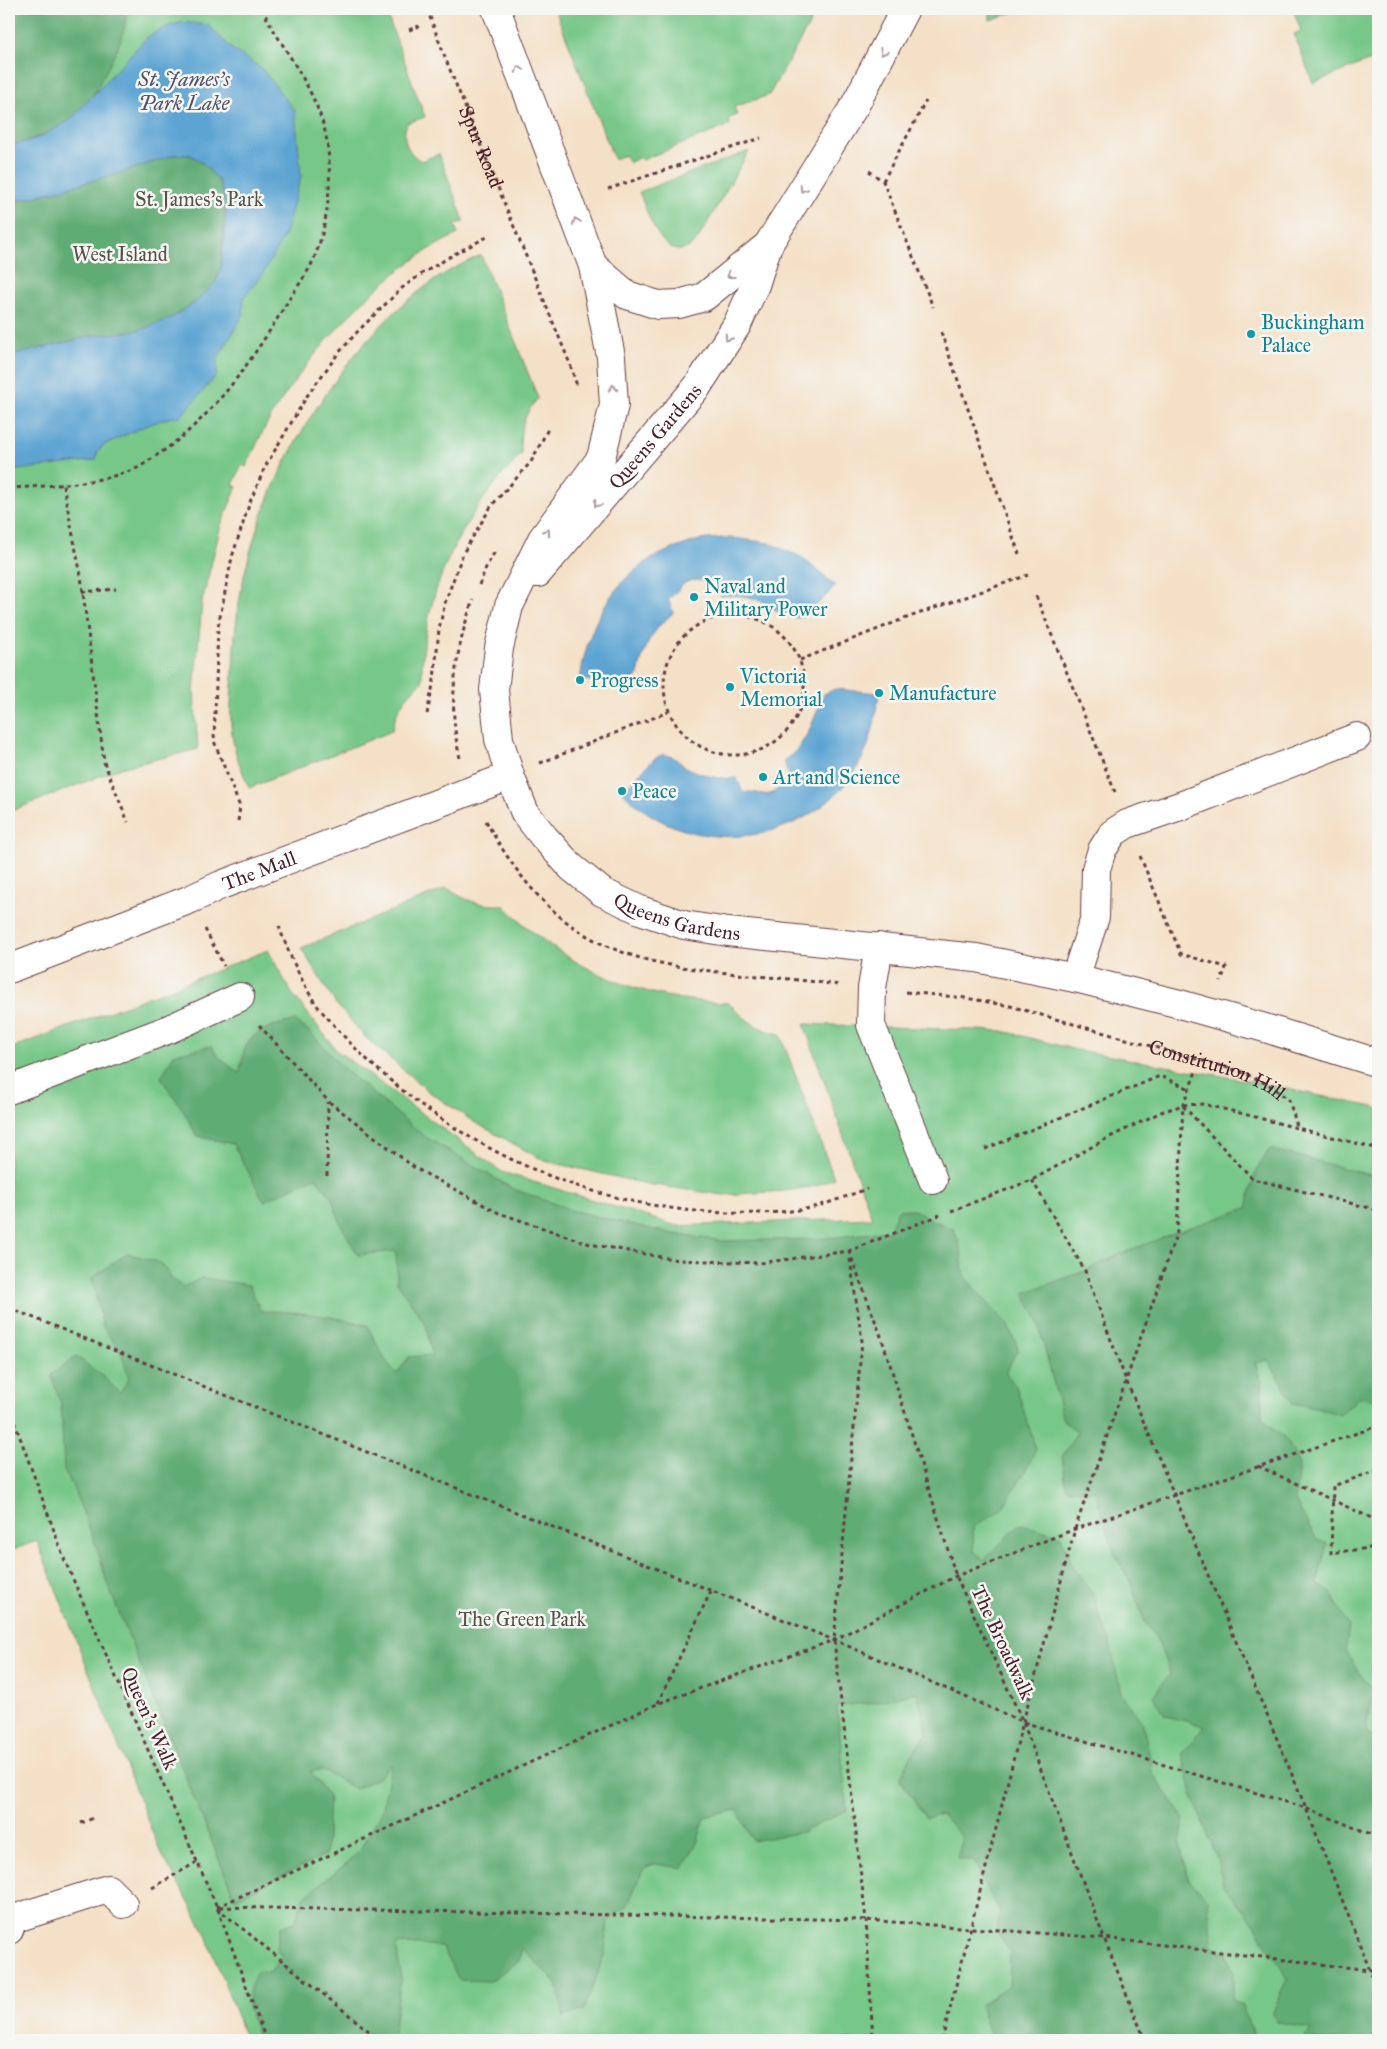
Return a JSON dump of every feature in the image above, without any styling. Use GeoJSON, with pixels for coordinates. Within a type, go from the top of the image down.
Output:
{"type":"FeatureCollection","features":[{"type":"Feature","properties":{"kind":"street"},"geometry":{"type":"LineString","coordinates":[[496,9],[593,266],[627,295],[658,304],[679,304],[704,296],[768,245],[855,104],[906,9]]}},
{"type":"Feature","properties":{"kind":"street","name":"Queens Gardens"},"geometry":{"type":"LineString","coordinates":[[509,606],[697,387],[737,325],[755,284],[768,245]]}},
{"type":"Feature","properties":{"kind":"street","name":"Queens Gardens"},"geometry":{"type":"LineString","coordinates":[[593,266],[612,366],[614,404],[602,458],[542,539],[509,606],[499,648],[494,690],[499,739],[510,776],[525,813],[571,867],[602,892],[640,910],[693,926],[976,958],[1075,978]]}},
{"type":"Feature","properties":{"kind":"street"},"geometry":{"type":"LineString","coordinates":[[1357,738],[1183,805],[1127,824],[1114,833],[1102,850],[1096,870],[1095,917],[1075,978],[1176,1003],[1265,1028],[1378,1064]]}},
{"type":"Feature","properties":{"kind":"street","name":"The Mall"},"geometry":{"type":"LineString","coordinates":[[9,969],[191,899],[221,885],[468,790],[510,776]]}},
{"type":"Feature","properties":{"kind":"street"},"geometry":{"type":"LineString","coordinates":[[879,947],[872,988],[871,1025],[933,1180]]}},
{"type":"Feature","properties":{"kind":"street"},"geometry":{"type":"LineString","coordinates":[[9,1090],[166,1030],[240,997]]}},
{"type":"Feature","properties":{"kind":"street"},"geometry":{"type":"LineString","coordinates":[[9,1930],[13,1919],[108,1889],[123,1904]]}},
{"type":"Feature","properties":{"kind":"path"},"geometry":{"type":"LineString","coordinates":[[9,488],[63,486],[136,469],[168,448],[194,427],[227,390],[274,324],[315,258],[322,237],[327,208],[326,137],[313,96],[296,64],[262,9]]}},
{"type":"Feature","properties":{"kind":"path","name":"Spur Road"},"geometry":{"type":"LineString","coordinates":[[427,9],[570,364]]}},
{"type":"Feature","properties":{"kind":"path"},"geometry":{"type":"LineString","coordinates":[[409,30],[419,26]]}},
{"type":"Feature","properties":{"kind":"path"},"geometry":{"type":"LineString","coordinates":[[883,181],[926,101]]}},
{"type":"Feature","properties":{"kind":"path"},"geometry":{"type":"LineString","coordinates":[[608,189],[761,138]]}},
{"type":"Feature","properties":{"kind":"path"},"geometry":{"type":"LineString","coordinates":[[869,171],[883,181],[933,307]]}},
{"type":"Feature","properties":{"kind":"path"},"geometry":{"type":"LineString","coordinates":[[238,821],[240,807],[214,741],[218,626],[232,557],[250,502],[265,467],[307,396],[337,355],[359,330],[402,288],[447,258],[490,236]]}},
{"type":"Feature","properties":{"kind":"path"},"geometry":{"type":"LineString","coordinates":[[942,332],[1019,554]]}},
{"type":"Feature","properties":{"kind":"path"},"geometry":{"type":"LineString","coordinates":[[428,714],[434,680],[438,630],[463,553],[492,504],[531,462],[548,429]]}},
{"type":"Feature","properties":{"kind":"path"},"geometry":{"type":"LineString","coordinates":[[63,486],[82,592],[104,762],[128,822]]}},
{"type":"Feature","properties":{"kind":"path"},"geometry":{"type":"LineString","coordinates":[[800,660],[901,620],[1028,575]]}},
{"type":"Feature","properties":{"kind":"path"},"geometry":{"type":"LineString","coordinates":[[82,592],[116,589]]}},
{"type":"Feature","properties":{"kind":"path"},"geometry":{"type":"LineString","coordinates":[[1036,596],[1115,794]]}},
{"type":"Feature","properties":{"kind":"path"},"geometry":{"type":"LineString","coordinates":[[730,615],[752,617],[772,626],[789,641],[800,660],[804,682],[802,704],[793,724],[779,740],[760,751],[738,756],[716,754],[696,745],[679,730],[668,712],[663,690],[665,668],[674,647],[689,631],[708,619],[730,615]]}},
{"type":"Feature","properties":{"kind":"path"},"geometry":{"type":"LineString","coordinates":[[454,709],[457,746],[468,790]]}},
{"type":"Feature","properties":{"kind":"path"},"geometry":{"type":"LineString","coordinates":[[510,776],[563,752],[668,712]]}},
{"type":"Feature","properties":{"kind":"path"},"geometry":{"type":"LineString","coordinates":[[1140,855],[1181,954],[1226,967],[1221,983]]}},
{"type":"Feature","properties":{"kind":"path"},"geometry":{"type":"LineString","coordinates":[[279,926],[283,939],[316,1004],[358,1053],[410,1097],[460,1133],[496,1153],[567,1184],[625,1200],[644,1205],[725,1214],[793,1211],[867,1189]]}},
{"type":"Feature","properties":{"kind":"path","name":"Constitution Hill"},"geometry":{"type":"LineString","coordinates":[[1065,1022],[1242,1072],[1271,1086],[1289,1100],[1296,1126],[1378,1149]]}},
{"type":"Feature","properties":{"kind":"path"},"geometry":{"type":"LineString","coordinates":[[258,1024],[328,1101],[414,1168],[500,1212],[590,1244],[678,1260],[760,1263],[849,1251],[1032,1180],[1106,1139],[1161,1112],[1183,1106],[1203,1104],[1296,1126]]}},
{"type":"Feature","properties":{"kind":"path"},"geometry":{"type":"LineString","coordinates":[[942,2040],[1023,1722],[1075,1529],[1177,1232],[1183,1106],[1198,1069]]}},
{"type":"Feature","properties":{"kind":"path"},"geometry":{"type":"LineString","coordinates":[[984,1149],[1160,1076],[1190,1089]]}},
{"type":"Feature","properties":{"kind":"path"},"geometry":{"type":"LineString","coordinates":[[326,1176],[328,1101]]}},
{"type":"Feature","properties":{"kind":"path"},"geometry":{"type":"LineString","coordinates":[[1183,1106],[1253,1179],[1378,1210]]}},
{"type":"Feature","properties":{"kind":"path"},"geometry":{"type":"LineString","coordinates":[[1032,1180],[1086,1271],[1126,1380],[1306,1808],[1378,1991]]}},
{"type":"Feature","properties":{"kind":"path"},"geometry":{"type":"LineString","coordinates":[[849,1251],[862,1341],[834,1640],[866,1920],[873,2040]]}},
{"type":"Feature","properties":{"kind":"path","name":"The Broadwalk"},"geometry":{"type":"LineString","coordinates":[[849,1251],[882,1339],[956,1576],[1023,1722],[1104,1938],[1145,2040]]}},
{"type":"Feature","properties":{"kind":"path"},"geometry":{"type":"LineString","coordinates":[[9,1308],[834,1640],[1023,1722],[1306,1808],[1378,1837]]}},
{"type":"Feature","properties":{"kind":"path","name":"Queen's Walk"},"geometry":{"type":"LineString","coordinates":[[9,1407],[65,1560],[217,1907],[266,2040]]}},
{"type":"Feature","properties":{"kind":"path"},"geometry":{"type":"LineString","coordinates":[[217,1907],[657,1704],[834,1640],[956,1576],[1075,1529],[1378,1426]]}},
{"type":"Feature","properties":{"kind":"path"},"geometry":{"type":"LineString","coordinates":[[1258,1466],[1378,1521]]}},
{"type":"Feature","properties":{"kind":"path"},"geometry":{"type":"LineString","coordinates":[[1378,1470],[1333,1486],[1331,1553],[1378,1547]]}},
{"type":"Feature","properties":{"kind":"path"},"geometry":{"type":"LineString","coordinates":[[657,1704],[712,1591]]}},
{"type":"Feature","properties":{"kind":"path"},"geometry":{"type":"LineString","coordinates":[[81,1824],[94,1818]]}},
{"type":"Feature","properties":{"kind":"path"},"geometry":{"type":"LineString","coordinates":[[123,1904],[196,1862]]}},
{"type":"Feature","properties":{"kind":"path"},"geometry":{"type":"LineString","coordinates":[[217,1907],[866,1920],[1104,1938],[1378,1971]]}},
{"type":"Feature","properties":{"kind":"path"},"geometry":{"type":"LineString","coordinates":[[217,1907],[380,2040]]}},
{"type":"Feature","properties":{"kind":"green space","name":"St. James's Park"},"geometry":{"type":"Polygon","coordinates":[[[9,9],[385,9],[425,117],[407,123],[405,140],[412,154],[421,161],[439,154],[464,221],[455,225],[458,234],[407,264],[360,305],[338,328],[299,375],[282,399],[267,424],[246,467],[242,465],[233,485],[237,487],[221,525],[202,602],[194,692],[198,749],[120,768],[9,812],[9,9]]]}},
{"type":"Feature","properties":{"kind":"green space"},"geometry":{"type":"Polygon","coordinates":[[[9,9],[127,9],[123,33],[117,49],[95,92],[83,108],[75,116],[54,130],[9,146],[9,9]]]}},
{"type":"Feature","properties":{"kind":"green space"},"geometry":{"type":"Polygon","coordinates":[[[555,9],[818,9],[769,95],[734,107],[737,115],[728,119],[730,125],[642,160],[640,157],[629,163],[625,155],[614,159],[555,9]]]}},
{"type":"Feature","properties":{"kind":"green space"},"geometry":{"type":"Polygon","coordinates":[[[992,9],[1023,9],[990,20],[992,9]]]}},
{"type":"Feature","properties":{"kind":"green space"},"geometry":{"type":"Polygon","coordinates":[[[1293,9],[1378,9],[1378,57],[1313,83],[1294,34],[1301,31],[1293,9]]]}},
{"type":"Feature","properties":{"kind":"green space"},"geometry":{"type":"Polygon","coordinates":[[[749,151],[698,239],[687,248],[677,250],[668,245],[653,226],[639,192],[749,151]]]}},
{"type":"Feature","properties":{"kind":"green space","name":"West Island"},"geometry":{"type":"Polygon","coordinates":[[[174,155],[191,155],[205,165],[219,181],[225,199],[221,267],[215,283],[196,302],[171,318],[140,330],[92,336],[9,356],[9,202],[34,197],[123,172],[174,155]]]}},
{"type":"Feature","properties":{"kind":"green space"},"geometry":{"type":"Polygon","coordinates":[[[481,255],[538,398],[525,417],[521,431],[522,454],[481,503],[463,530],[449,558],[437,587],[429,618],[424,649],[422,682],[402,704],[392,731],[249,788],[236,755],[231,726],[235,631],[249,557],[273,487],[309,420],[341,373],[376,330],[417,293],[444,274],[481,255]]]}},
{"type":"Feature","properties":{"kind":"green space"},"geometry":{"type":"Polygon","coordinates":[[[447,888],[474,902],[488,905],[503,905],[552,947],[606,977],[635,988],[665,996],[696,1001],[729,1003],[752,1023],[765,1030],[780,1034],[834,1178],[816,1186],[785,1191],[723,1195],[647,1184],[545,1161],[474,1122],[428,1091],[367,1039],[336,1004],[301,948],[447,888]]]}},
{"type":"Feature","properties":{"kind":"green space","name":"The Green Park"},"geometry":{"type":"Polygon","coordinates":[[[268,950],[291,992],[337,1051],[502,1172],[677,1226],[872,1218],[804,1024],[1003,1031],[1077,1050],[1239,1079],[1378,1108],[1378,2040],[246,2040],[204,1930],[159,1849],[37,1541],[9,1551],[9,1049],[268,950]]]}},
{"type":"Feature","properties":{"kind":"green space"},"geometry":{"type":"Polygon","coordinates":[[[295,1021],[310,1032],[344,1069],[424,1136],[513,1189],[574,1211],[668,1233],[722,1241],[818,1239],[889,1231],[898,1210],[913,1209],[925,1217],[954,1229],[961,1250],[963,1272],[974,1288],[1007,1324],[1018,1348],[1006,1373],[1016,1386],[1036,1449],[1027,1468],[1002,1509],[973,1527],[974,1551],[984,1560],[1020,1524],[1061,1536],[1073,1567],[1096,1598],[1098,1612],[1109,1639],[1121,1693],[1143,1724],[1153,1774],[1184,1818],[1180,1846],[1189,1880],[1208,1900],[1212,1945],[1227,1953],[1233,1973],[1233,2000],[1242,2005],[1255,2040],[992,2040],[980,2005],[1009,1985],[1010,1952],[997,1932],[1000,1911],[986,1887],[975,1862],[957,1858],[963,1838],[943,1815],[926,1818],[900,1779],[911,1756],[927,1733],[917,1692],[877,1702],[837,1706],[847,1810],[802,1832],[753,1841],[737,1810],[704,1817],[698,1841],[683,1868],[655,1864],[644,1868],[627,1906],[608,1921],[605,1953],[584,2010],[564,2017],[557,1984],[522,1948],[519,1961],[490,1981],[459,1980],[442,1946],[396,1944],[401,1978],[393,2033],[390,2040],[259,2040],[248,2006],[249,1991],[257,1971],[269,1973],[282,1956],[276,1948],[281,1926],[295,1922],[304,1897],[347,1863],[360,1850],[382,1811],[392,1763],[378,1778],[355,1789],[323,1770],[310,1771],[329,1797],[326,1854],[235,1899],[107,1583],[97,1548],[72,1485],[64,1471],[61,1403],[51,1375],[76,1356],[106,1379],[120,1393],[129,1379],[122,1354],[103,1327],[92,1278],[127,1253],[161,1263],[172,1279],[183,1287],[202,1278],[249,1285],[261,1311],[315,1315],[367,1325],[385,1360],[397,1374],[409,1357],[432,1355],[426,1325],[397,1282],[396,1251],[358,1255],[341,1225],[331,1196],[315,1177],[264,1201],[233,1144],[197,1136],[183,1110],[161,1078],[174,1054],[211,1046],[219,1058],[239,1073],[245,1049],[252,1037],[270,1027],[295,1021]]]}},
{"type":"Feature","properties":{"kind":"green space"},"geometry":{"type":"Polygon","coordinates":[[[1270,1149],[1378,1177],[1378,1400],[1359,1397],[1340,1415],[1319,1408],[1293,1403],[1268,1360],[1255,1363],[1262,1383],[1262,1419],[1287,1440],[1299,1464],[1295,1501],[1316,1538],[1327,1544],[1317,1584],[1331,1593],[1349,1627],[1345,1651],[1364,1680],[1375,1690],[1366,1726],[1367,1733],[1378,1740],[1378,2040],[1303,2040],[1311,2029],[1278,2023],[1272,2014],[1288,1980],[1255,1924],[1223,1885],[1216,1855],[1194,1801],[1182,1753],[1205,1726],[1166,1716],[1153,1696],[1170,1674],[1157,1639],[1145,1622],[1130,1581],[1114,1553],[1095,1491],[1066,1488],[1062,1457],[1077,1432],[1063,1420],[1037,1318],[1024,1293],[1085,1271],[1113,1257],[1177,1232],[1247,1208],[1257,1170],[1270,1149]]]}},
{"type":"Feature","properties":{"kind":"water","name":"St. James's Park Lake"},"geometry":{"type":"Polygon","coordinates":[[[182,22],[208,25],[232,49],[262,69],[295,111],[301,176],[285,234],[263,274],[244,297],[243,315],[217,360],[217,375],[180,417],[164,419],[153,423],[102,446],[97,453],[96,460],[9,471],[9,356],[92,336],[140,330],[171,318],[196,302],[215,283],[221,267],[226,217],[225,199],[219,181],[205,165],[191,155],[174,155],[123,172],[34,197],[9,202],[9,146],[38,138],[70,120],[147,37],[164,28],[182,22]]]}},
{"type":"Feature","properties":{"kind":"water"},"geometry":{"type":"Polygon","coordinates":[[[713,538],[734,538],[769,543],[801,557],[836,586],[805,616],[798,618],[785,615],[752,598],[721,596],[715,581],[694,580],[687,582],[674,595],[668,598],[673,613],[660,625],[649,640],[635,678],[623,683],[580,680],[590,636],[599,616],[623,582],[638,568],[657,556],[695,541],[713,538]]]}},
{"type":"Feature","properties":{"kind":"water"},"geometry":{"type":"Polygon","coordinates":[[[835,689],[879,693],[870,740],[864,755],[844,786],[817,809],[786,826],[752,835],[717,836],[682,829],[650,814],[622,791],[654,759],[664,755],[671,756],[686,767],[704,775],[717,778],[737,778],[743,793],[770,794],[779,787],[783,779],[789,776],[784,761],[799,747],[804,739],[824,694],[835,689]]]}},
{"type":"Feature","properties":{"kind":"place","name":"Buckingham Palace"},"geometry":{"type":"Point","coordinates":[1251,334]}},
{"type":"Feature","properties":{"kind":"place","name":"Naval and Military Power"},"geometry":{"type":"Point","coordinates":[694,597]}},
{"type":"Feature","properties":{"kind":"place","name":"Progress"},"geometry":{"type":"Point","coordinates":[580,680]}},
{"type":"Feature","properties":{"kind":"place","name":"Victoria Memorial"},"geometry":{"type":"Point","coordinates":[730,687]}},
{"type":"Feature","properties":{"kind":"place","name":"Manufacture"},"geometry":{"type":"Point","coordinates":[879,693]}},
{"type":"Feature","properties":{"kind":"place","name":"Art and Science"},"geometry":{"type":"Point","coordinates":[763,777]}},
{"type":"Feature","properties":{"kind":"place","name":"Peace"},"geometry":{"type":"Point","coordinates":[622,791]}}]}
